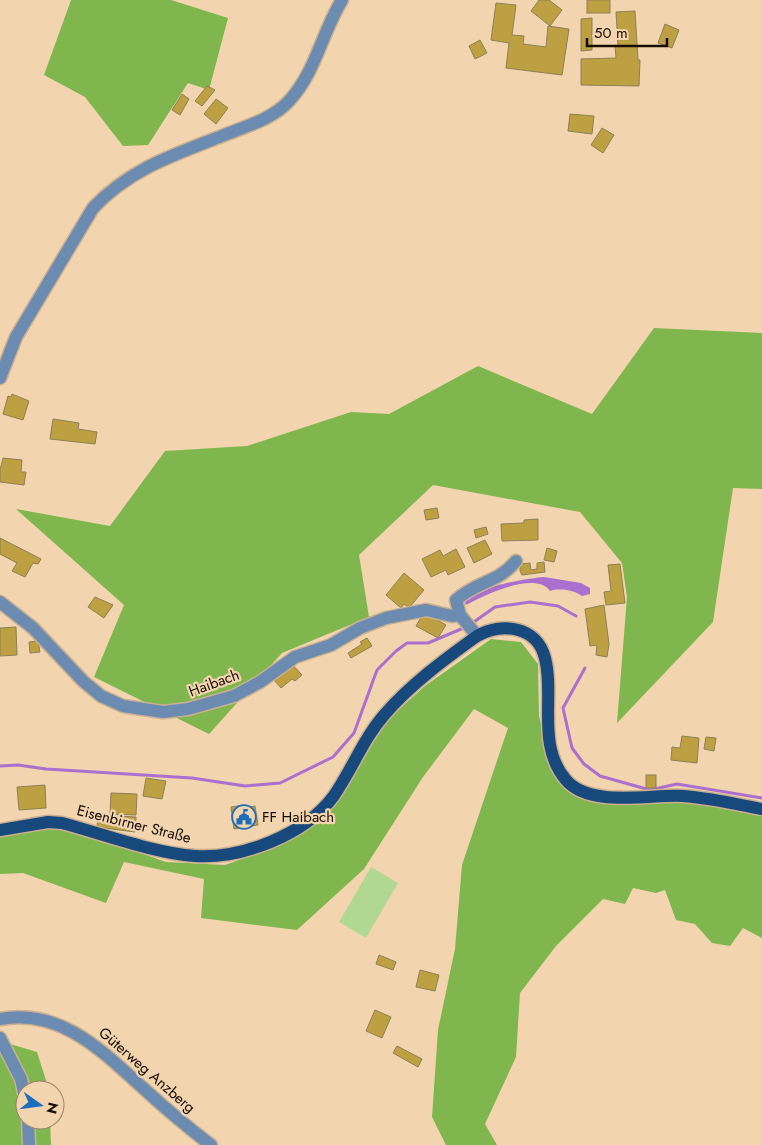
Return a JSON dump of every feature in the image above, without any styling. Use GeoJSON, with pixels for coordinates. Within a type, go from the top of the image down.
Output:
{"type":"FeatureCollection","features":[{"type":"Feature","properties":{"kind":"main road","name":"Eisenbirner Straße"},"geometry":{"type":"LineString","coordinates":[[0,830],[48,822],[62,823],[194,856],[218,855],[263,844],[294,829],[324,807],[337,790],[364,743],[385,713],[412,687],[468,624],[489,629],[510,627],[521,630],[537,641],[544,655],[547,667],[548,735],[560,770],[574,787],[588,794],[604,796],[689,797],[762,810]]}},
{"type":"Feature","properties":{"kind":"street"},"geometry":{"type":"LineString","coordinates":[[0,378],[16,337],[94,208],[106,195],[139,170],[243,128],[274,112],[288,102],[318,56],[342,0]]}},
{"type":"Feature","properties":{"kind":"street"},"geometry":{"type":"LineString","coordinates":[[468,624],[456,600],[476,586],[503,575],[516,560]]}},
{"type":"Feature","properties":{"kind":"street","name":"Haibach"},"geometry":{"type":"LineString","coordinates":[[0,602],[33,628],[83,681],[96,692],[123,706],[163,712],[188,709],[234,696],[260,682],[295,657],[331,644],[360,628],[386,618],[426,610],[452,616],[468,624]]}},
{"type":"Feature","properties":{"kind":"street","name":"Güterweg Anzberg"},"geometry":{"type":"LineString","coordinates":[[0,1019],[38,1020],[77,1033],[101,1050],[159,1103],[211,1145]]}},
{"type":"Feature","properties":{"kind":"street"},"geometry":{"type":"LineString","coordinates":[[0,1038],[15,1065],[20,1080]]}},
{"type":"Feature","properties":{"kind":"street"},"geometry":{"type":"LineString","coordinates":[[29,1130],[30,1145]]}},
{"type":"Feature","properties":{"kind":"green space"},"geometry":{"type":"Polygon","coordinates":[[[71,0],[171,0],[228,18],[209,90],[188,83],[148,145],[123,146],[85,97],[44,75],[71,0]]]}},
{"type":"Feature","properties":{"kind":"green space"},"geometry":{"type":"Polygon","coordinates":[[[654,328],[762,333],[762,489],[733,488],[713,622],[617,723],[627,597],[622,563],[580,512],[433,485],[359,555],[369,617],[282,653],[209,734],[94,677],[124,605],[16,509],[110,526],[165,451],[247,446],[351,412],[389,414],[478,366],[592,414],[654,328]]]}},
{"type":"Feature","properties":{"kind":"green space"},"geometry":{"type":"Polygon","coordinates":[[[491,639],[521,642],[538,664],[539,716],[549,759],[566,788],[600,800],[670,799],[762,811],[762,938],[743,928],[730,946],[712,943],[695,924],[676,920],[665,890],[656,893],[633,888],[625,904],[603,899],[556,946],[520,993],[516,1057],[485,1124],[497,1145],[446,1145],[432,1117],[438,1030],[455,949],[462,865],[508,728],[474,709],[423,777],[364,869],[297,930],[201,918],[204,879],[124,862],[106,903],[23,873],[0,874],[0,834],[50,827],[87,834],[166,862],[225,865],[262,852],[322,821],[384,723],[425,686],[491,639]]]}},
{"type":"Feature","properties":{"kind":"green space"},"geometry":{"type":"Polygon","coordinates":[[[371,867],[398,883],[366,938],[339,922],[371,867]]]}},
{"type":"Feature","properties":{"kind":"green space"},"geometry":{"type":"Polygon","coordinates":[[[0,1041],[37,1052],[46,1080],[15,1080],[15,1130],[50,1130],[51,1145],[0,1145],[0,1041]]]}},
{"type":"Feature","properties":{"kind":"shaded area"},"geometry":{"type":"Polygon","coordinates":[[[544,577],[581,583],[590,588],[590,594],[582,596],[567,590],[550,591],[543,585],[533,583],[509,587],[466,605],[465,603],[480,592],[502,584],[544,577]]]}},
{"type":"Feature","properties":{"kind":"building"},"geometry":{"type":"Polygon","coordinates":[[[539,0],[549,0],[562,10],[550,26],[531,11],[539,0]]]}},
{"type":"Feature","properties":{"kind":"building"},"geometry":{"type":"Polygon","coordinates":[[[587,0],[610,0],[610,13],[587,13],[587,0]]]}},
{"type":"Feature","properties":{"kind":"building"},"geometry":{"type":"Polygon","coordinates":[[[496,3],[516,5],[512,35],[524,36],[523,44],[546,47],[548,26],[569,29],[562,75],[506,68],[509,43],[491,40],[496,3]]]}},
{"type":"Feature","properties":{"kind":"building"},"geometry":{"type":"Polygon","coordinates":[[[635,11],[638,60],[640,60],[639,86],[581,85],[581,59],[616,58],[615,46],[618,46],[616,12],[635,11]]]}},
{"type":"Feature","properties":{"kind":"building"},"geometry":{"type":"Polygon","coordinates":[[[592,18],[592,50],[581,51],[581,19],[592,18]]]}},
{"type":"Feature","properties":{"kind":"building"},"geometry":{"type":"Polygon","coordinates":[[[665,24],[679,30],[672,48],[658,43],[665,24]]]}},
{"type":"Feature","properties":{"kind":"building"},"geometry":{"type":"Polygon","coordinates":[[[480,40],[487,53],[475,59],[469,46],[480,40]]]}},
{"type":"Feature","properties":{"kind":"building"},"geometry":{"type":"Polygon","coordinates":[[[207,86],[215,90],[202,106],[195,101],[207,86]]]}},
{"type":"Feature","properties":{"kind":"building"},"geometry":{"type":"Polygon","coordinates":[[[182,94],[189,99],[180,115],[172,110],[182,94]]]}},
{"type":"Feature","properties":{"kind":"building"},"geometry":{"type":"Polygon","coordinates":[[[216,99],[228,108],[216,124],[204,114],[216,99]]]}},
{"type":"Feature","properties":{"kind":"building"},"geometry":{"type":"Polygon","coordinates":[[[570,114],[594,116],[592,134],[568,131],[570,114]]]}},
{"type":"Feature","properties":{"kind":"building"},"geometry":{"type":"Polygon","coordinates":[[[602,128],[614,135],[603,153],[591,145],[602,128]]]}},
{"type":"Feature","properties":{"kind":"building"},"geometry":{"type":"Polygon","coordinates":[[[12,394],[29,401],[23,420],[3,414],[8,396],[11,397],[12,394]]]}},
{"type":"Feature","properties":{"kind":"building"},"geometry":{"type":"Polygon","coordinates":[[[53,419],[79,423],[78,429],[97,432],[95,444],[50,439],[53,419]]]}},
{"type":"Feature","properties":{"kind":"building"},"geometry":{"type":"Polygon","coordinates":[[[3,458],[22,460],[21,472],[26,472],[24,485],[0,482],[3,458]]]}},
{"type":"Feature","properties":{"kind":"building"},"geometry":{"type":"Polygon","coordinates":[[[437,508],[439,518],[426,520],[424,510],[437,508]]]}},
{"type":"Feature","properties":{"kind":"building"},"geometry":{"type":"Polygon","coordinates":[[[538,519],[538,540],[502,541],[501,524],[524,523],[524,520],[538,519]]]}},
{"type":"Feature","properties":{"kind":"building"},"geometry":{"type":"Polygon","coordinates":[[[486,527],[488,534],[476,538],[474,530],[486,527]]]}},
{"type":"Feature","properties":{"kind":"building"},"geometry":{"type":"Polygon","coordinates":[[[0,538],[41,559],[38,564],[33,563],[25,577],[12,571],[17,563],[0,554],[0,538]]]}},
{"type":"Feature","properties":{"kind":"building"},"geometry":{"type":"Polygon","coordinates":[[[485,540],[492,554],[474,563],[467,548],[485,540]]]}},
{"type":"Feature","properties":{"kind":"building"},"geometry":{"type":"Polygon","coordinates":[[[547,548],[557,551],[554,562],[544,560],[547,548]]]}},
{"type":"Feature","properties":{"kind":"building"},"geometry":{"type":"Polygon","coordinates":[[[456,549],[465,567],[448,575],[446,570],[431,577],[422,559],[440,550],[443,556],[456,549]]]}},
{"type":"Feature","properties":{"kind":"building"},"geometry":{"type":"Polygon","coordinates":[[[544,562],[545,572],[522,575],[520,571],[520,564],[530,563],[531,570],[537,569],[537,563],[544,562]]]}},
{"type":"Feature","properties":{"kind":"building"},"geometry":{"type":"Polygon","coordinates":[[[620,564],[625,603],[606,605],[604,592],[611,591],[608,565],[620,564]]]}},
{"type":"Feature","properties":{"kind":"building"},"geometry":{"type":"Polygon","coordinates":[[[404,573],[424,590],[409,608],[404,604],[401,608],[386,595],[404,573]]]}},
{"type":"Feature","properties":{"kind":"building"},"geometry":{"type":"Polygon","coordinates":[[[95,597],[113,605],[104,618],[88,607],[95,597]]]}},
{"type":"Feature","properties":{"kind":"building"},"geometry":{"type":"Polygon","coordinates":[[[604,605],[609,644],[607,657],[596,655],[597,645],[590,646],[585,609],[604,605]]]}},
{"type":"Feature","properties":{"kind":"building"},"geometry":{"type":"Polygon","coordinates":[[[424,612],[446,625],[438,638],[416,626],[424,612]]]}},
{"type":"Feature","properties":{"kind":"building"},"geometry":{"type":"Polygon","coordinates":[[[16,627],[17,655],[0,656],[0,628],[16,627]]]}},
{"type":"Feature","properties":{"kind":"building"},"geometry":{"type":"Polygon","coordinates":[[[367,638],[372,646],[351,658],[348,653],[362,644],[360,642],[367,638]]]}},
{"type":"Feature","properties":{"kind":"building"},"geometry":{"type":"Polygon","coordinates":[[[38,641],[40,652],[30,653],[29,642],[38,641]]]}},
{"type":"Feature","properties":{"kind":"building"},"geometry":{"type":"Polygon","coordinates":[[[291,663],[302,675],[295,681],[292,679],[281,688],[273,679],[291,663]]]}},
{"type":"Feature","properties":{"kind":"building"},"geometry":{"type":"Polygon","coordinates":[[[682,736],[699,738],[697,763],[671,760],[672,747],[680,748],[682,736]]]}},
{"type":"Feature","properties":{"kind":"building"},"geometry":{"type":"Polygon","coordinates":[[[706,737],[716,738],[714,751],[704,749],[706,737]]]}},
{"type":"Feature","properties":{"kind":"building"},"geometry":{"type":"Polygon","coordinates":[[[646,775],[656,775],[656,788],[646,788],[646,775]]]}},
{"type":"Feature","properties":{"kind":"building"},"geometry":{"type":"Polygon","coordinates":[[[146,778],[166,781],[162,799],[143,796],[146,778]]]}},
{"type":"Feature","properties":{"kind":"building"},"geometry":{"type":"Polygon","coordinates":[[[45,785],[46,808],[19,810],[17,787],[45,785]]]}},
{"type":"Feature","properties":{"kind":"building"},"geometry":{"type":"Polygon","coordinates":[[[111,793],[137,794],[136,815],[110,814],[111,793]]]}},
{"type":"Feature","properties":{"kind":"building","name":"FF Haibach"},"geometry":{"type":"Polygon","coordinates":[[[244,805],[244,808],[255,806],[258,825],[234,829],[231,807],[244,805]]]}},
{"type":"Feature","properties":{"kind":"building"},"geometry":{"type":"Polygon","coordinates":[[[98,815],[136,817],[135,832],[97,827],[98,815]]]}},
{"type":"Feature","properties":{"kind":"building"},"geometry":{"type":"Polygon","coordinates":[[[379,955],[396,962],[393,970],[376,964],[379,955]]]}},
{"type":"Feature","properties":{"kind":"building"},"geometry":{"type":"Polygon","coordinates":[[[420,970],[439,975],[435,991],[416,987],[420,970]]]}},
{"type":"Feature","properties":{"kind":"building"},"geometry":{"type":"Polygon","coordinates":[[[375,1010],[391,1017],[382,1038],[366,1031],[375,1010]]]}},
{"type":"Feature","properties":{"kind":"building"},"geometry":{"type":"Polygon","coordinates":[[[397,1046],[422,1059],[418,1067],[393,1053],[397,1046]]]}},
{"type":"Feature","properties":{"kind":"waterway"},"geometry":{"type":"LineString","coordinates":[[471,624],[495,607],[530,602],[558,606],[576,616]]}},
{"type":"Feature","properties":{"kind":"waterway"},"geometry":{"type":"LineString","coordinates":[[0,766],[18,765],[46,769],[192,778],[245,786],[280,783],[333,757],[354,733],[377,670],[396,651],[407,643],[428,643],[466,627]]}},
{"type":"Feature","properties":{"kind":"waterway"},"geometry":{"type":"LineString","coordinates":[[585,668],[563,708],[572,748],[584,764],[600,776],[650,790],[677,784],[762,798]]}},
{"type":"Feature","properties":{"kind":"place","name":"FF Haibach"},"geometry":{"type":"Point","coordinates":[244,817]}}]}
